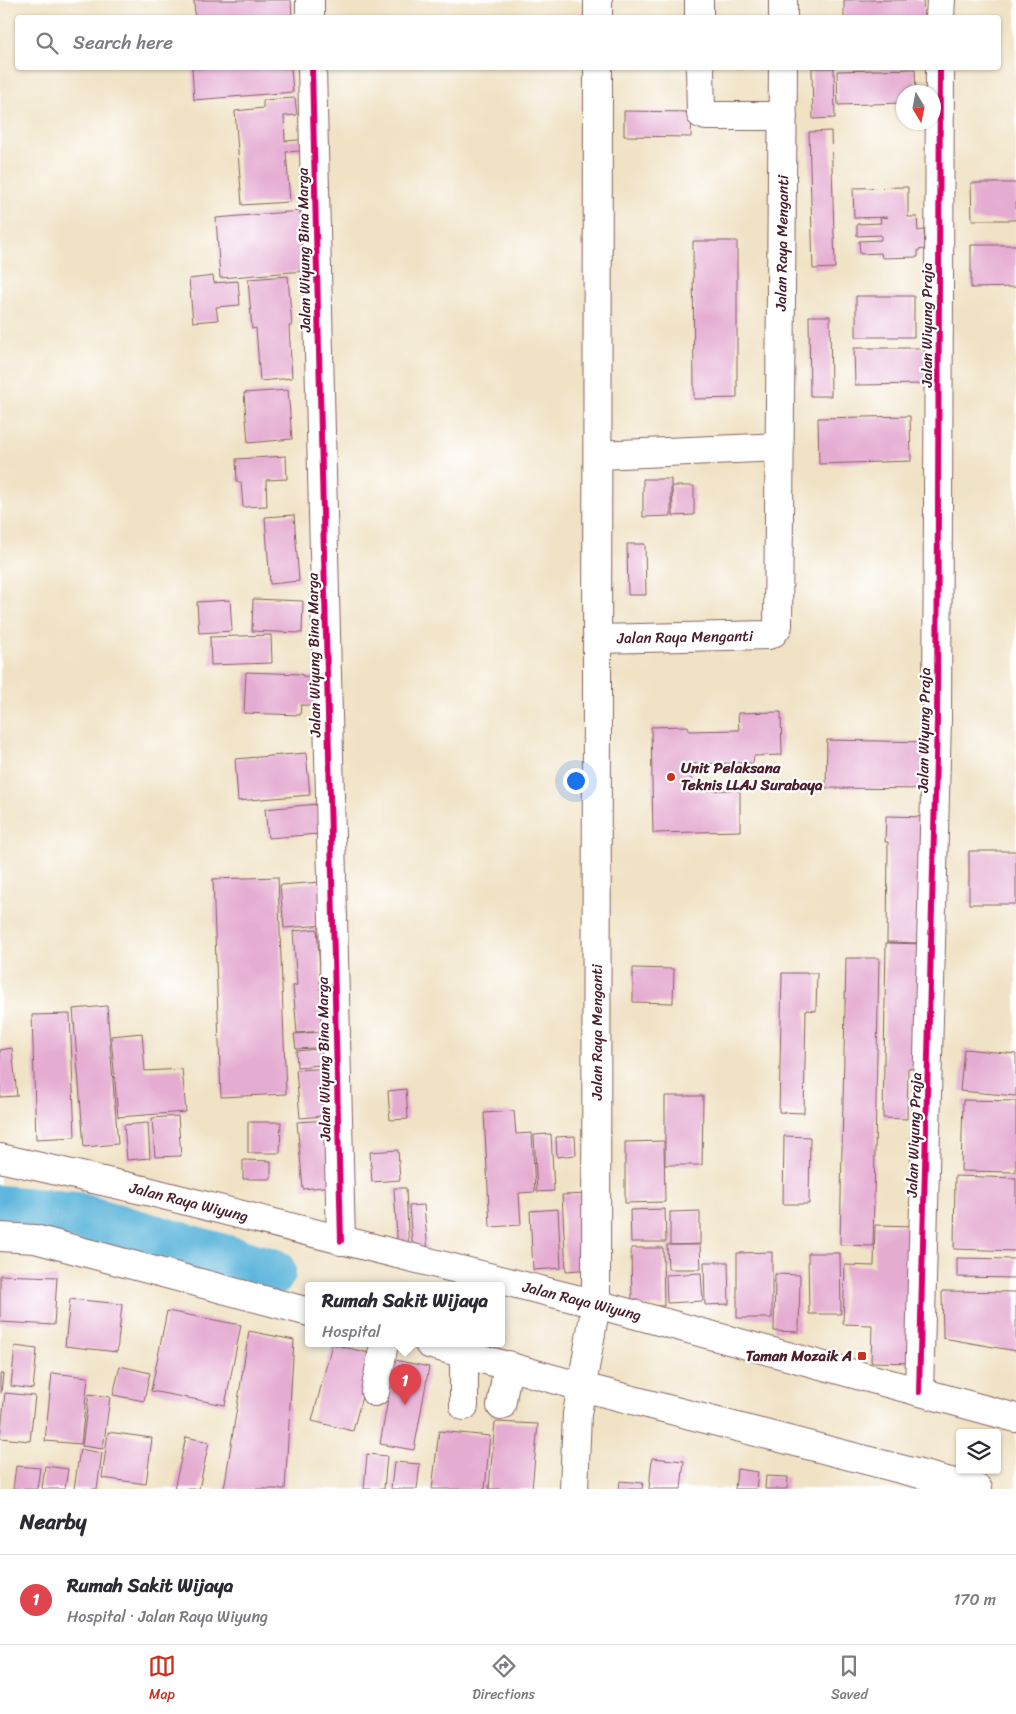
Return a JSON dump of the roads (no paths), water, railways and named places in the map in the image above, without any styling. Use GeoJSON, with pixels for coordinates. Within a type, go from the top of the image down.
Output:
{"type":"FeatureCollection","features":[{"type":"Feature","properties":{"kind":"street"},"geometry":{"type":"LineString","coordinates":[[310,0],[310,15]]}},
{"type":"Feature","properties":{"kind":"street"},"geometry":{"type":"LineString","coordinates":[[598,0],[598,15]]}},
{"type":"Feature","properties":{"kind":"street"},"geometry":{"type":"LineString","coordinates":[[699,0],[699,15]]}},
{"type":"Feature","properties":{"kind":"street"},"geometry":{"type":"LineString","coordinates":[[783,0],[783,15]]}},
{"type":"Feature","properties":{"kind":"street"},"geometry":{"type":"LineString","coordinates":[[940,0],[940,15]]}},
{"type":"Feature","properties":{"kind":"street","name":"Jalan Wiyung Bina Marga"},"geometry":{"type":"LineString","coordinates":[[312,70],[341,1241]]}},
{"type":"Feature","properties":{"kind":"street"},"geometry":{"type":"LineString","coordinates":[[598,70],[598,639]]}},
{"type":"Feature","properties":{"kind":"street"},"geometry":{"type":"LineString","coordinates":[[700,70],[701,114],[706,116],[783,116]]}},
{"type":"Feature","properties":{"kind":"street","name":"Jalan Raya Menganti"},"geometry":{"type":"LineString","coordinates":[[574,1489],[577,1414],[596,1304],[598,639],[768,635],[775,631],[778,626],[783,70]]}},
{"type":"Feature","properties":{"kind":"street","name":"Jalan Wiyung Praja"},"geometry":{"type":"LineString","coordinates":[[919,1392],[937,721],[940,70]]}},
{"type":"Feature","properties":{"kind":"street"},"geometry":{"type":"LineString","coordinates":[[598,455],[780,447]]}},
{"type":"Feature","properties":{"kind":"street","name":"Jalan Raya Wiyung"},"geometry":{"type":"LineString","coordinates":[[0,1158],[147,1191],[596,1304],[1016,1418]]}},
{"type":"Feature","properties":{"kind":"street"},"geometry":{"type":"LineString","coordinates":[[0,1237],[35,1239],[305,1311]]}},
{"type":"Feature","properties":{"kind":"street"},"geometry":{"type":"LineString","coordinates":[[375,1392],[383,1347]]}},
{"type":"Feature","properties":{"kind":"street"},"geometry":{"type":"LineString","coordinates":[[441,1347],[508,1365],[584,1376],[923,1482],[978,1489]]}},
{"type":"Feature","properties":{"kind":"street"},"geometry":{"type":"LineString","coordinates":[[464,1353],[464,1406]]}},
{"type":"Feature","properties":{"kind":"street"},"geometry":{"type":"LineString","coordinates":[[500,1406],[508,1365]]}},
{"type":"Feature","properties":{"kind":"waterway"},"geometry":{"type":"LineString","coordinates":[[0,1209],[76,1216],[272,1272]]}},
{"type":"Feature","properties":{"kind":"place","name":"Unit Pelaksana Teknis LLAJ Surabaya"},"geometry":{"type":"Point","coordinates":[671,777]}},
{"type":"Feature","properties":{"kind":"place","name":"Taman Mozaik A"},"geometry":{"type":"Point","coordinates":[862,1356]}},
{"type":"Feature","properties":{"kind":"place","name":"Rumah Sakit Wijaya"},"geometry":{"type":"Point","coordinates":[405,1405]}}]}
